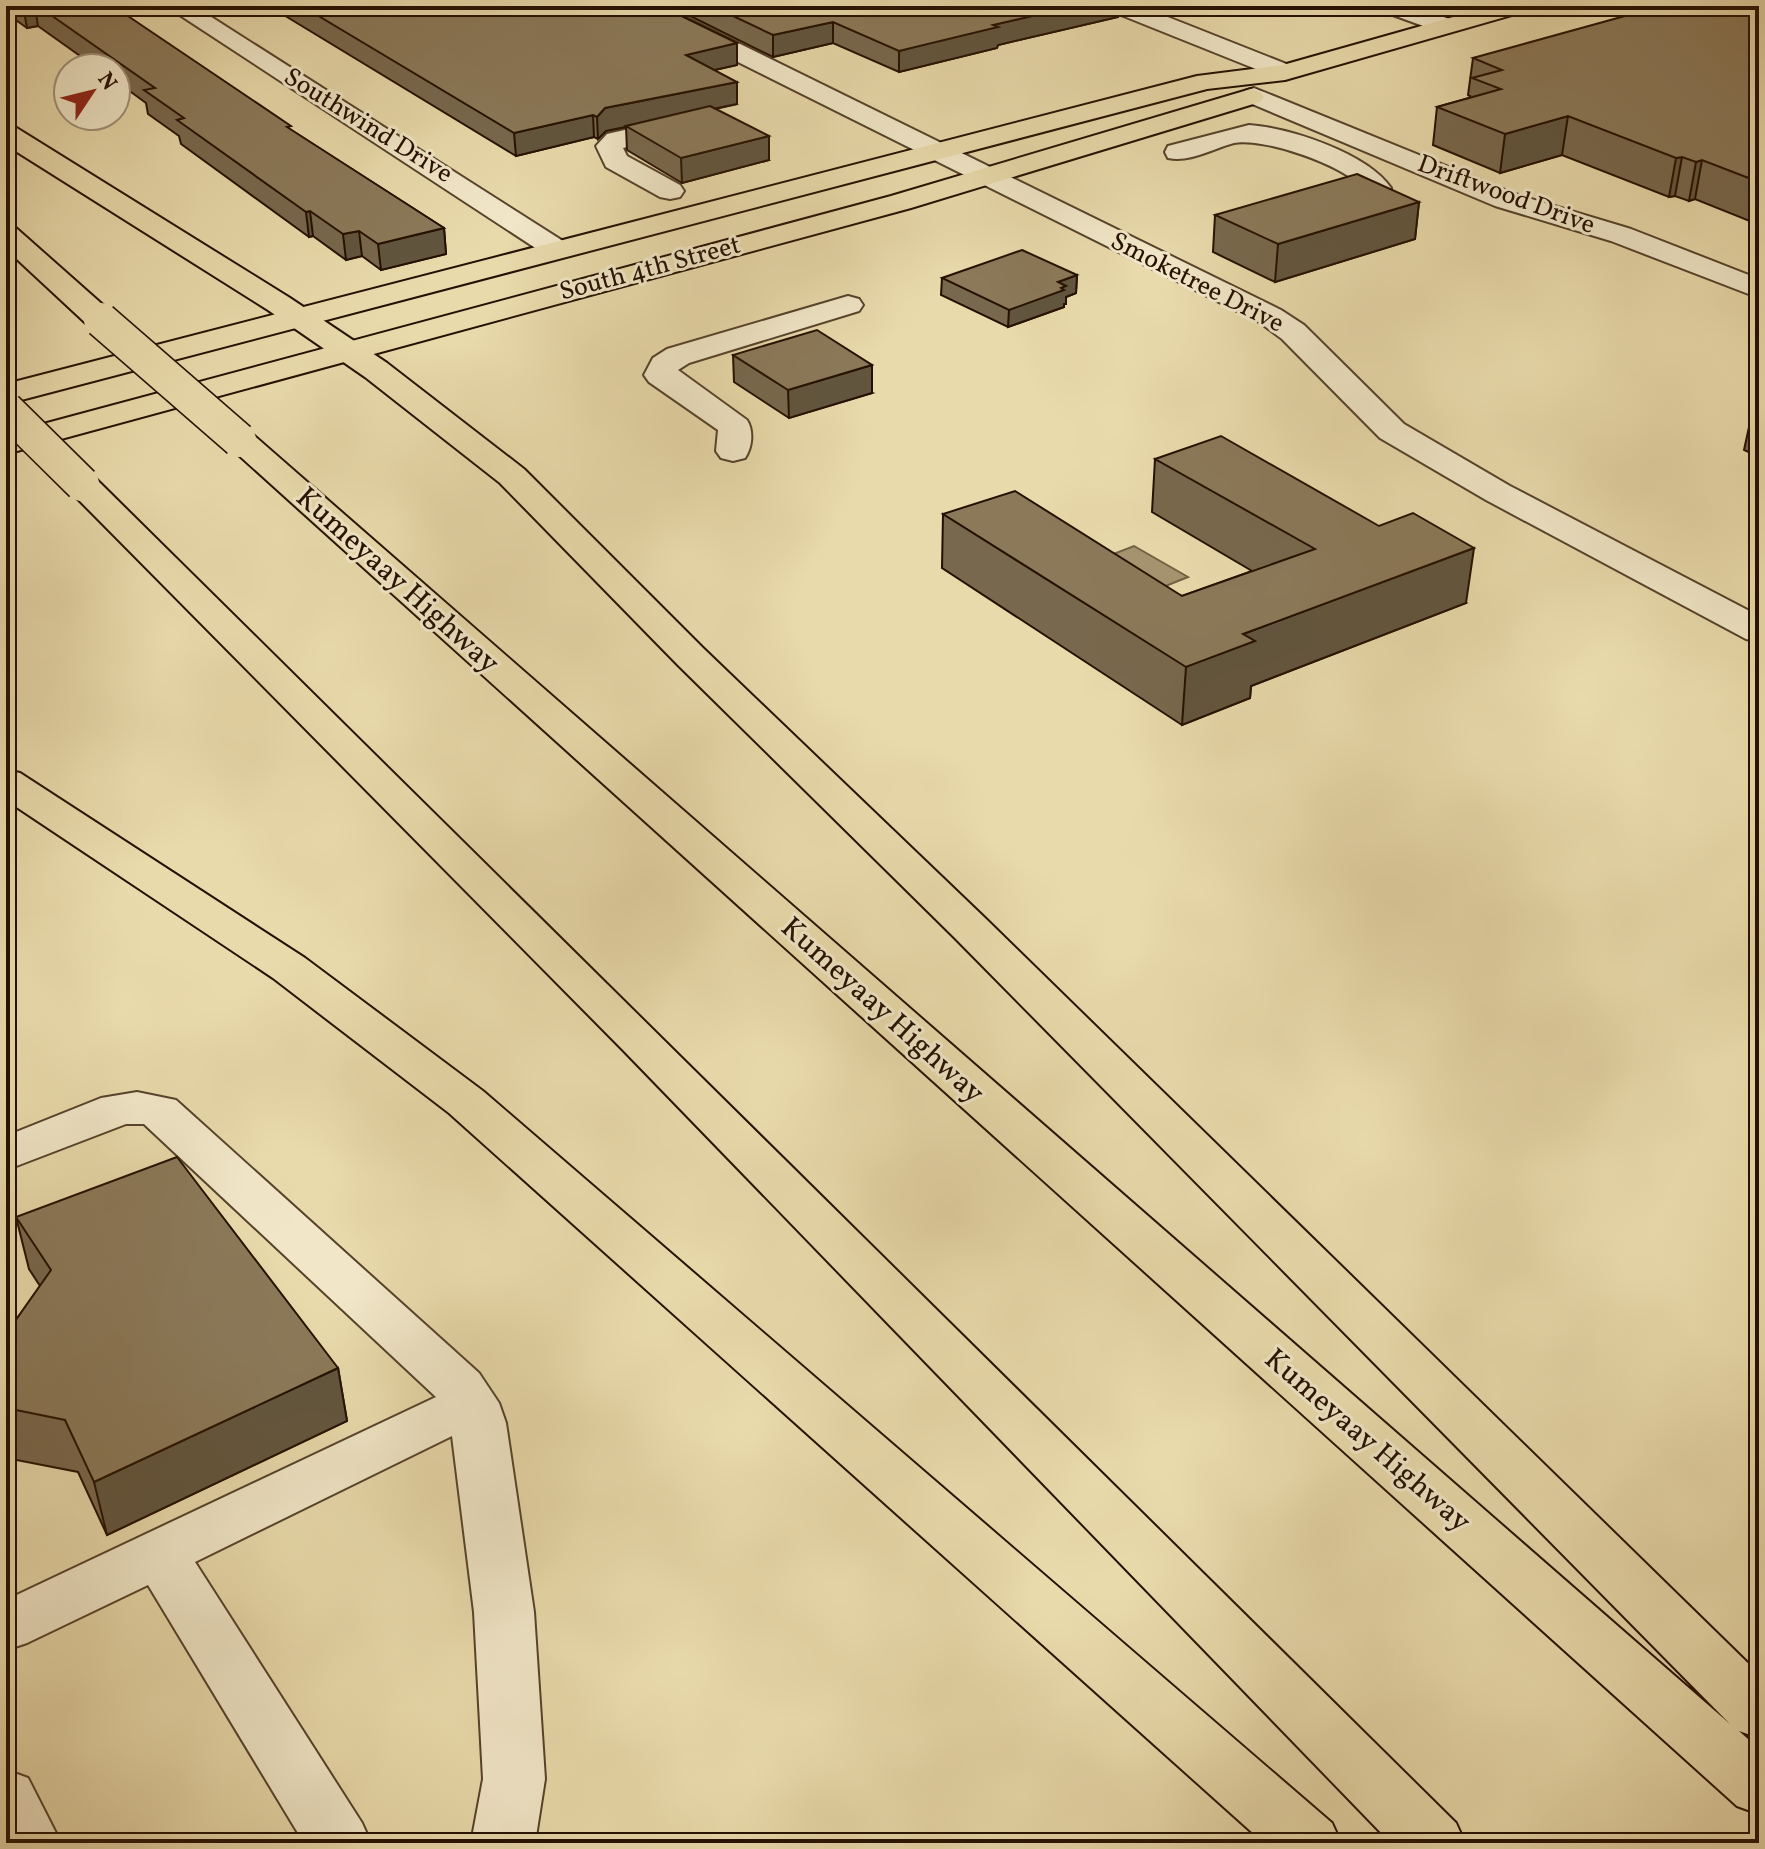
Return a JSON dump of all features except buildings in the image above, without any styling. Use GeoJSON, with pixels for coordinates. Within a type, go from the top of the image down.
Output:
{"type":"FeatureCollection","features":[{"type":"Feature","properties":{"kind":"main road","name":"South 4th Street"},"geometry":{"type":"LineString","coordinates":[[6,394],[1206,81],[1285,72],[1518,6]]}},
{"type":"Feature","properties":{"kind":"main road","name":"South 4th Street"},"geometry":{"type":"LineString","coordinates":[[6,444],[986,178],[1254,96],[1285,72]]}},
{"type":"Feature","properties":{"kind":"main road"},"geometry":{"type":"LineString","coordinates":[[6,133],[232,272],[297,316],[347,350],[512,476],[691,657],[970,928],[1759,1713]]}},
{"type":"Feature","properties":{"kind":"main road","name":"Kumeyaay Highway"},"geometry":{"type":"LineString","coordinates":[[6,234],[1759,1787]]}},
{"type":"Feature","properties":{"kind":"main road"},"geometry":{"type":"LineString","coordinates":[[6,409],[651,1052],[1433,1843]]}},
{"type":"Feature","properties":{"kind":"main road"},"geometry":{"type":"LineString","coordinates":[[6,782],[289,968],[466,1102],[1309,1843]]}},
{"type":"Feature","properties":{"kind":"street","name":"Southwind Drive"},"geometry":{"type":"LineString","coordinates":[[178,6],[454,180],[556,249]]}},
{"type":"Feature","properties":{"kind":"street","name":"Smoketree Drive"},"geometry":{"type":"LineString","coordinates":[[644,6],[935,153],[1270,316],[1293,332],[1392,431],[1498,493],[1759,631]]}},
{"type":"Feature","properties":{"kind":"street"},"geometry":{"type":"LineString","coordinates":[[1119,6],[1285,72]]}},
{"type":"Feature","properties":{"kind":"street"},"geometry":{"type":"LineString","coordinates":[[1390,6],[1446,26]]}},
{"type":"Feature","properties":{"kind":"street","name":"Driftwood Drive"},"geometry":{"type":"LineString","coordinates":[[1254,96],[1505,200],[1621,235],[1759,289]]}},
{"type":"Feature","properties":{"kind":"street"},"geometry":{"type":"LineString","coordinates":[[670,191],[616,161],[609,146],[616,140],[704,121]]}},
{"type":"Feature","properties":{"kind":"street"},"geometry":{"type":"LineString","coordinates":[[1178,152],[1242,134],[1271,134],[1361,173],[1377,188],[1377,198]]}},
{"type":"Feature","properties":{"kind":"street"},"geometry":{"type":"LineString","coordinates":[[733,451],[735,427],[660,375],[664,365],[678,356],[848,305]]}},
{"type":"Feature","properties":{"kind":"street"},"geometry":{"type":"LineString","coordinates":[[6,1154],[118,1109],[137,1107],[159,1111],[460,1387],[472,1403],[478,1423],[504,1612],[514,1779],[503,1843]]}},
{"type":"Feature","properties":{"kind":"street"},"geometry":{"type":"LineString","coordinates":[[6,1626],[472,1403]]}},
{"type":"Feature","properties":{"kind":"street"},"geometry":{"type":"LineString","coordinates":[[159,1554],[339,1843]]}},
{"type":"Feature","properties":{"kind":"street"},"geometry":{"type":"LineString","coordinates":[[6,1797],[29,1843]]}},
{"type":"Feature","properties":{"kind":"shaded area"},"geometry":{"type":"Polygon","coordinates":[[[1134,546],[1188,577],[1151,592],[1098,560],[1134,546]]]}}]}
